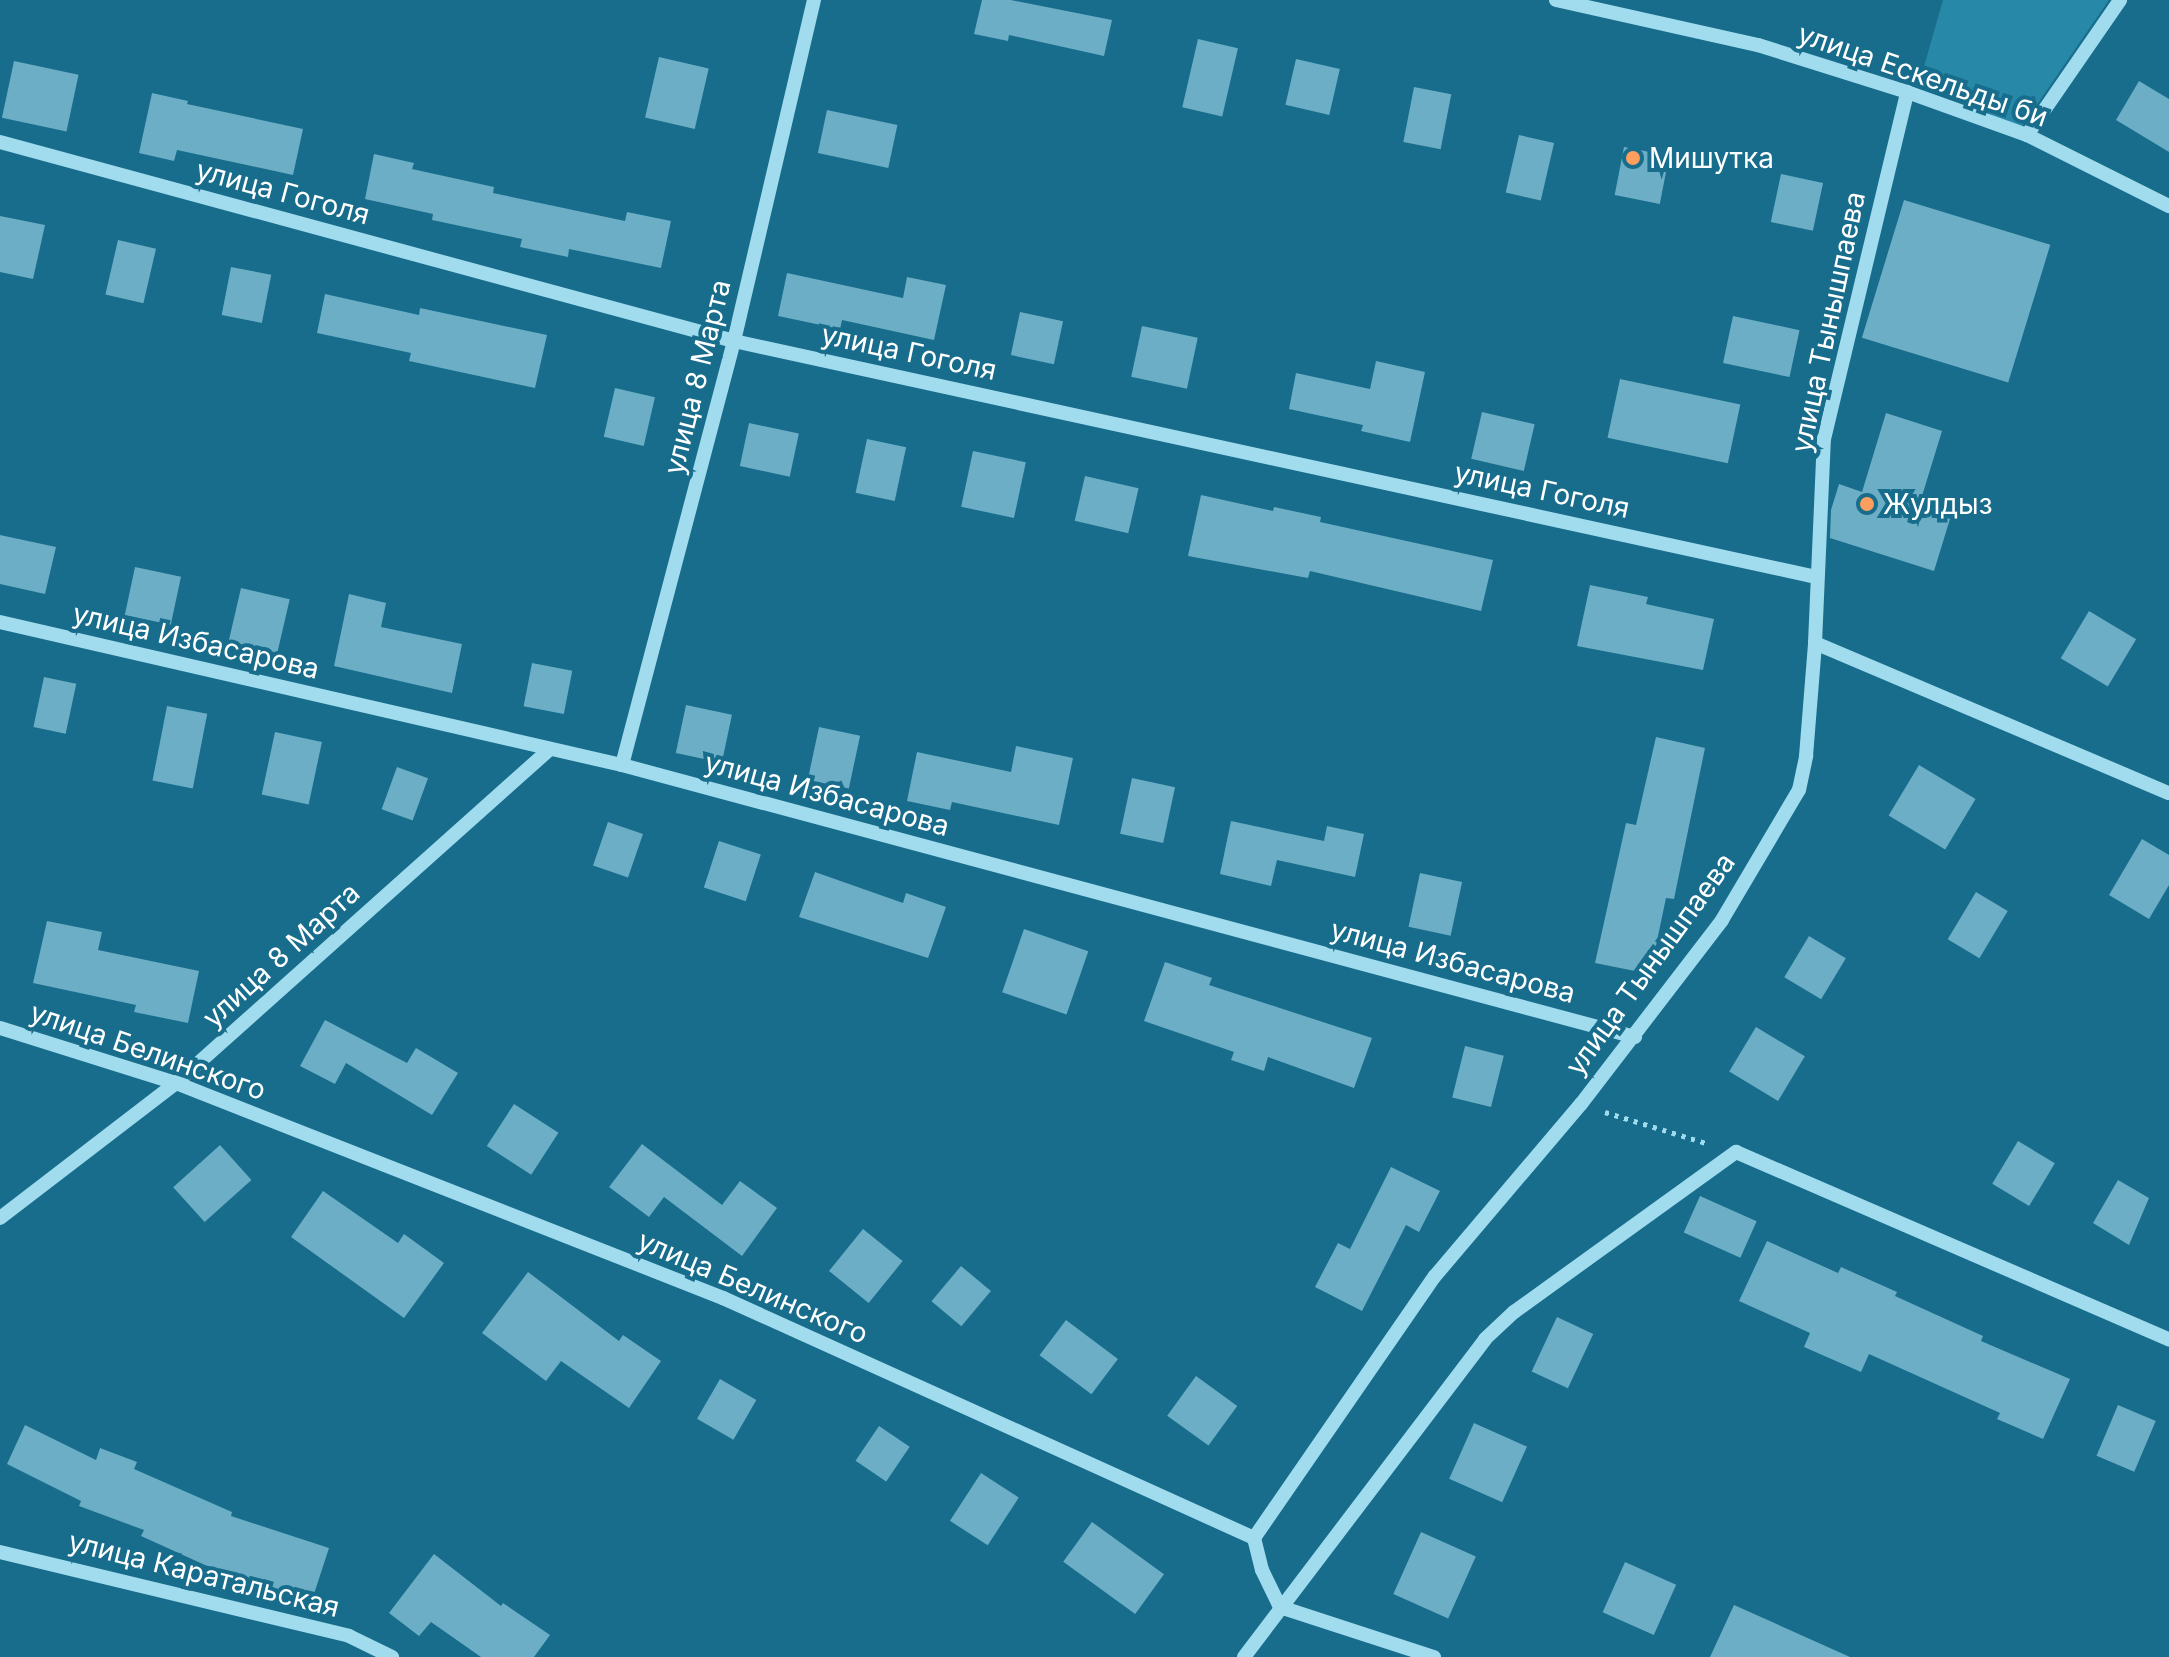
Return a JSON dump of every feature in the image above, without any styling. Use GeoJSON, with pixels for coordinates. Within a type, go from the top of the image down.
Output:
{"type":"FeatureCollection","features":[{"type":"Feature","properties":{"kind":"street","name":"улица 8 Марта"},"geometry":{"type":"LineString","coordinates":[[622,765],[734,341],[814,0]]}},
{"type":"Feature","properties":{"kind":"street","name":"улица Ескельды би"},"geometry":{"type":"LineString","coordinates":[[1556,0],[1758,45],[1907,92],[2027,135],[2169,206]]}},
{"type":"Feature","properties":{"kind":"street"},"geometry":{"type":"LineString","coordinates":[[2027,135],[2120,0]]}},
{"type":"Feature","properties":{"kind":"street","name":"улица Тынышпаева"},"geometry":{"type":"LineString","coordinates":[[1254,1538],[1435,1276],[1581,1104],[1722,920],[1799,790],[1815,643],[1824,439],[1907,92]]}},
{"type":"Feature","properties":{"kind":"street","name":"улица Гоголя"},"geometry":{"type":"LineString","coordinates":[[0,142],[734,341],[1816,577]]}},
{"type":"Feature","properties":{"kind":"street","name":"улица Избасарова"},"geometry":{"type":"LineString","coordinates":[[0,622],[622,765],[1635,1037]]}},
{"type":"Feature","properties":{"kind":"street"},"geometry":{"type":"LineString","coordinates":[[1815,643],[2169,793]]}},
{"type":"Feature","properties":{"kind":"street","name":"улица 8 Марта"},"geometry":{"type":"LineString","coordinates":[[0,1218],[176,1083],[550,749]]}},
{"type":"Feature","properties":{"kind":"street","name":"улица Белинского"},"geometry":{"type":"LineString","coordinates":[[0,1028],[176,1083],[723,1298],[1254,1538]]}},
{"type":"Feature","properties":{"kind":"street"},"geometry":{"type":"LineString","coordinates":[[1244,1657],[1485,1339],[1514,1312],[1736,1152],[2169,1339]]}},
{"type":"Feature","properties":{"kind":"street"},"geometry":{"type":"LineString","coordinates":[[1254,1538],[1262,1570],[1280,1607],[1434,1657]]}},
{"type":"Feature","properties":{"kind":"street","name":"улица Каратальская"},"geometry":{"type":"LineString","coordinates":[[0,1552],[349,1636],[392,1657]]}},
{"type":"Feature","properties":{"kind":"path"},"geometry":{"type":"LineString","coordinates":[[1581,1104],[1736,1152]]}},
{"type":"Feature","properties":{"kind":"shaded area"},"geometry":{"type":"Polygon","coordinates":[[[1943,0],[2109,0],[2018,132],[1923,70],[1943,0]]]}},
{"type":"Feature","properties":{"kind":"building"},"geometry":{"type":"Polygon","coordinates":[[[982,0],[1011,0],[1112,20],[1104,56],[1009,35],[1008,41],[974,34],[982,0]]]}},
{"type":"Feature","properties":{"kind":"building"},"geometry":{"type":"Polygon","coordinates":[[[1198,39],[1238,48],[1222,116],[1182,107],[1198,39]]]}},
{"type":"Feature","properties":{"kind":"building"},"geometry":{"type":"Polygon","coordinates":[[[659,57],[709,68],[695,129],[645,117],[659,57]]]}},
{"type":"Feature","properties":{"kind":"building"},"geometry":{"type":"Polygon","coordinates":[[[1296,59],[1340,69],[1329,115],[1285,105],[1296,59]]]}},
{"type":"Feature","properties":{"kind":"building"},"geometry":{"type":"Polygon","coordinates":[[[14,61],[79,75],[66,131],[2,118],[14,61]]]}},
{"type":"Feature","properties":{"kind":"building"},"geometry":{"type":"Polygon","coordinates":[[[2139,81],[2169,99],[2169,152],[2116,120],[2139,81]]]}},
{"type":"Feature","properties":{"kind":"building"},"geometry":{"type":"Polygon","coordinates":[[[1414,87],[1451,94],[1441,149],[1403,142],[1414,87]]]}},
{"type":"Feature","properties":{"kind":"building"},"geometry":{"type":"Polygon","coordinates":[[[152,93],[188,101],[187,104],[303,129],[293,175],[177,150],[174,161],[139,153],[152,93]]]}},
{"type":"Feature","properties":{"kind":"building"},"geometry":{"type":"Polygon","coordinates":[[[827,110],[897,125],[888,168],[818,153],[827,110]]]}},
{"type":"Feature","properties":{"kind":"building"},"geometry":{"type":"Polygon","coordinates":[[[1519,135],[1554,143],[1541,201],[1506,192],[1519,135]]]}},
{"type":"Feature","properties":{"kind":"building"},"geometry":{"type":"Polygon","coordinates":[[[1624,147],[1669,156],[1660,204],[1615,195],[1624,147]]]}},
{"type":"Feature","properties":{"kind":"building"},"geometry":{"type":"Polygon","coordinates":[[[374,154],[414,163],[412,169],[494,187],[493,193],[625,221],[627,212],[671,221],[661,268],[569,249],[568,257],[520,247],[522,239],[432,220],[433,214],[365,199],[374,154]]]}},
{"type":"Feature","properties":{"kind":"building"},"geometry":{"type":"Polygon","coordinates":[[[1781,174],[1823,183],[1813,231],[1771,222],[1781,174]]]}},
{"type":"Feature","properties":{"kind":"building"},"geometry":{"type":"Polygon","coordinates":[[[1904,200],[2050,245],[2008,382],[1862,338],[1904,200]]]}},
{"type":"Feature","properties":{"kind":"building"},"geometry":{"type":"Polygon","coordinates":[[[0,216],[45,225],[33,279],[0,272],[0,216]]]}},
{"type":"Feature","properties":{"kind":"building"},"geometry":{"type":"Polygon","coordinates":[[[118,240],[156,249],[143,303],[105,295],[118,240]]]}},
{"type":"Feature","properties":{"kind":"building"},"geometry":{"type":"Polygon","coordinates":[[[231,267],[271,275],[262,323],[222,315],[231,267]]]}},
{"type":"Feature","properties":{"kind":"building"},"geometry":{"type":"Polygon","coordinates":[[[787,273],[903,298],[907,277],[946,285],[934,340],[842,320],[840,329],[778,316],[787,273]]]}},
{"type":"Feature","properties":{"kind":"building"},"geometry":{"type":"Polygon","coordinates":[[[325,294],[419,315],[420,308],[547,335],[535,388],[409,361],[411,353],[317,333],[325,294]]]}},
{"type":"Feature","properties":{"kind":"building"},"geometry":{"type":"Polygon","coordinates":[[[1020,312],[1063,321],[1054,364],[1011,355],[1020,312]]]}},
{"type":"Feature","properties":{"kind":"building"},"geometry":{"type":"Polygon","coordinates":[[[1733,316],[1800,330],[1790,377],[1723,363],[1733,316]]]}},
{"type":"Feature","properties":{"kind":"building"},"geometry":{"type":"Polygon","coordinates":[[[1142,326],[1198,338],[1187,389],[1131,377],[1142,326]]]}},
{"type":"Feature","properties":{"kind":"building"},"geometry":{"type":"Polygon","coordinates":[[[1376,361],[1425,372],[1410,442],[1361,431],[1363,425],[1289,409],[1296,373],[1370,389],[1376,361]]]}},
{"type":"Feature","properties":{"kind":"building"},"geometry":{"type":"Polygon","coordinates":[[[1620,379],[1740,405],[1728,463],[1608,438],[1620,379]]]}},
{"type":"Feature","properties":{"kind":"building"},"geometry":{"type":"Polygon","coordinates":[[[615,388],[655,397],[644,446],[604,437],[615,388]]]}},
{"type":"Feature","properties":{"kind":"building"},"geometry":{"type":"Polygon","coordinates":[[[1482,412],[1535,424],[1524,471],[1471,459],[1482,412]]]}},
{"type":"Feature","properties":{"kind":"building"},"geometry":{"type":"Polygon","coordinates":[[[1886,413],[1942,431],[1918,509],[1950,519],[1934,571],[1830,538],[1831,510],[1839,484],[1862,492],[1886,413]]]}},
{"type":"Feature","properties":{"kind":"building"},"geometry":{"type":"Polygon","coordinates":[[[749,423],[799,434],[790,477],[740,466],[749,423]]]}},
{"type":"Feature","properties":{"kind":"building"},"geometry":{"type":"Polygon","coordinates":[[[867,439],[906,447],[895,501],[856,493],[867,439]]]}},
{"type":"Feature","properties":{"kind":"building"},"geometry":{"type":"Polygon","coordinates":[[[973,451],[1026,462],[1014,518],[961,507],[973,451]]]}},
{"type":"Feature","properties":{"kind":"building"},"geometry":{"type":"Polygon","coordinates":[[[1085,476],[1139,488],[1128,533],[1075,521],[1085,476]]]}},
{"type":"Feature","properties":{"kind":"building"},"geometry":{"type":"Polygon","coordinates":[[[1201,495],[1273,511],[1274,507],[1321,517],[1320,522],[1493,560],[1481,611],[1310,571],[1308,578],[1188,556],[1201,495]]]}},
{"type":"Feature","properties":{"kind":"building"},"geometry":{"type":"Polygon","coordinates":[[[0,535],[56,547],[45,594],[0,584],[0,535]]]}},
{"type":"Feature","properties":{"kind":"building"},"geometry":{"type":"Polygon","coordinates":[[[135,567],[181,577],[171,625],[125,615],[135,567]]]}},
{"type":"Feature","properties":{"kind":"building"},"geometry":{"type":"Polygon","coordinates":[[[1590,585],[1648,597],[1646,604],[1714,619],[1703,670],[1577,646],[1590,585]]]}},
{"type":"Feature","properties":{"kind":"building"},"geometry":{"type":"Polygon","coordinates":[[[241,588],[290,599],[277,653],[229,642],[241,588]]]}},
{"type":"Feature","properties":{"kind":"building"},"geometry":{"type":"Polygon","coordinates":[[[349,594],[386,603],[381,627],[462,644],[452,693],[334,666],[349,594]]]}},
{"type":"Feature","properties":{"kind":"building"},"geometry":{"type":"Polygon","coordinates":[[[2089,611],[2136,639],[2108,686],[2061,658],[2089,611]]]}},
{"type":"Feature","properties":{"kind":"building"},"geometry":{"type":"Polygon","coordinates":[[[532,663],[572,671],[564,714],[524,706],[532,663]]]}},
{"type":"Feature","properties":{"kind":"building"},"geometry":{"type":"Polygon","coordinates":[[[44,677],[76,684],[66,734],[33,727],[44,677]]]}},
{"type":"Feature","properties":{"kind":"building"},"geometry":{"type":"Polygon","coordinates":[[[686,705],[732,715],[722,763],[676,753],[686,705]]]}},
{"type":"Feature","properties":{"kind":"building"},"geometry":{"type":"Polygon","coordinates":[[[167,706],[207,714],[193,788],[152,781],[167,706]]]}},
{"type":"Feature","properties":{"kind":"building"},"geometry":{"type":"Polygon","coordinates":[[[819,727],[860,736],[849,789],[808,780],[819,727]]]}},
{"type":"Feature","properties":{"kind":"building"},"geometry":{"type":"Polygon","coordinates":[[[275,732],[322,742],[309,805],[262,795],[275,732]]]}},
{"type":"Feature","properties":{"kind":"building"},"geometry":{"type":"Polygon","coordinates":[[[1656,737],[1705,748],[1674,899],[1666,898],[1650,974],[1595,963],[1626,823],[1636,825],[1656,737]]]}},
{"type":"Feature","properties":{"kind":"building"},"geometry":{"type":"Polygon","coordinates":[[[1016,746],[1073,758],[1059,825],[952,802],[950,810],[907,801],[917,752],[1011,772],[1016,746]]]}},
{"type":"Feature","properties":{"kind":"building"},"geometry":{"type":"Polygon","coordinates":[[[1919,765],[1976,799],[1945,850],[1889,816],[1919,765]]]}},
{"type":"Feature","properties":{"kind":"building"},"geometry":{"type":"Polygon","coordinates":[[[397,767],[428,778],[413,821],[382,809],[397,767]]]}},
{"type":"Feature","properties":{"kind":"building"},"geometry":{"type":"Polygon","coordinates":[[[1132,778],[1175,787],[1163,843],[1120,834],[1132,778]]]}},
{"type":"Feature","properties":{"kind":"building"},"geometry":{"type":"Polygon","coordinates":[[[1231,821],[1324,841],[1327,826],[1364,834],[1355,877],[1277,860],[1271,886],[1220,874],[1231,821]]]}},
{"type":"Feature","properties":{"kind":"building"},"geometry":{"type":"Polygon","coordinates":[[[608,822],[643,834],[628,878],[593,865],[608,822]]]}},
{"type":"Feature","properties":{"kind":"building"},"geometry":{"type":"Polygon","coordinates":[[[2142,839],[2169,855],[2169,885],[2149,919],[2109,895],[2142,839]]]}},
{"type":"Feature","properties":{"kind":"building"},"geometry":{"type":"Polygon","coordinates":[[[719,841],[761,855],[746,901],[704,888],[719,841]]]}},
{"type":"Feature","properties":{"kind":"building"},"geometry":{"type":"Polygon","coordinates":[[[815,872],[903,903],[906,893],[946,907],[928,958],[799,917],[815,872]]]}},
{"type":"Feature","properties":{"kind":"building"},"geometry":{"type":"Polygon","coordinates":[[[1420,873],[1462,882],[1451,936],[1409,927],[1420,873]]]}},
{"type":"Feature","properties":{"kind":"building"},"geometry":{"type":"Polygon","coordinates":[[[1976,892],[2008,911],[1979,958],[1948,939],[1976,892]]]}},
{"type":"Feature","properties":{"kind":"building"},"geometry":{"type":"Polygon","coordinates":[[[47,921],[102,932],[98,950],[199,971],[188,1023],[134,1012],[136,1005],[33,983],[47,921]]]}},
{"type":"Feature","properties":{"kind":"building"},"geometry":{"type":"Polygon","coordinates":[[[1024,929],[1088,951],[1066,1014],[1002,992],[1024,929]]]}},
{"type":"Feature","properties":{"kind":"building"},"geometry":{"type":"Polygon","coordinates":[[[1809,936],[1846,958],[1821,999],[1784,977],[1809,936]]]}},
{"type":"Feature","properties":{"kind":"building"},"geometry":{"type":"Polygon","coordinates":[[[1165,962],[1212,978],[1209,985],[1372,1038],[1354,1088],[1268,1057],[1264,1071],[1231,1060],[1234,1052],[1144,1021],[1165,962]]]}},
{"type":"Feature","properties":{"kind":"building"},"geometry":{"type":"Polygon","coordinates":[[[325,1020],[407,1063],[416,1048],[458,1073],[432,1115],[346,1063],[335,1084],[300,1066],[325,1020]]]}},
{"type":"Feature","properties":{"kind":"building"},"geometry":{"type":"Polygon","coordinates":[[[1756,1027],[1805,1056],[1778,1101],[1729,1072],[1756,1027]]]}},
{"type":"Feature","properties":{"kind":"building"},"geometry":{"type":"Polygon","coordinates":[[[1465,1046],[1504,1056],[1491,1107],[1452,1097],[1465,1046]]]}},
{"type":"Feature","properties":{"kind":"building"},"geometry":{"type":"Polygon","coordinates":[[[514,1104],[558,1133],[531,1175],[487,1146],[514,1104]]]}},
{"type":"Feature","properties":{"kind":"building"},"geometry":{"type":"Polygon","coordinates":[[[2018,1141],[2055,1163],[2029,1206],[1992,1184],[2018,1141]]]}},
{"type":"Feature","properties":{"kind":"building"},"geometry":{"type":"Polygon","coordinates":[[[642,1144],[722,1205],[740,1181],[777,1208],[742,1256],[664,1197],[649,1217],[609,1187],[642,1144]]]}},
{"type":"Feature","properties":{"kind":"building"},"geometry":{"type":"Polygon","coordinates":[[[220,1145],[251,1180],[205,1222],[173,1187],[220,1145]]]}},
{"type":"Feature","properties":{"kind":"building"},"geometry":{"type":"Polygon","coordinates":[[[1391,1167],[1440,1191],[1419,1232],[1406,1225],[1362,1311],[1315,1287],[1338,1243],[1350,1249],[1391,1167]]]}},
{"type":"Feature","properties":{"kind":"building"},"geometry":{"type":"Polygon","coordinates":[[[2118,1180],[2149,1198],[2129,1245],[2093,1223],[2118,1180]]]}},
{"type":"Feature","properties":{"kind":"building"},"geometry":{"type":"Polygon","coordinates":[[[323,1191],[398,1243],[404,1234],[444,1263],[404,1318],[291,1237],[323,1191]]]}},
{"type":"Feature","properties":{"kind":"building"},"geometry":{"type":"Polygon","coordinates":[[[1700,1196],[1757,1221],[1740,1258],[1684,1233],[1700,1196]]]}},
{"type":"Feature","properties":{"kind":"building"},"geometry":{"type":"Polygon","coordinates":[[[863,1229],[903,1261],[869,1303],[829,1271],[863,1229]]]}},
{"type":"Feature","properties":{"kind":"building"},"geometry":{"type":"Polygon","coordinates":[[[1767,1241],[1838,1273],[1841,1267],[1897,1292],[1895,1296],[1983,1336],[1981,1341],[2070,1379],[2043,1439],[1997,1419],[2000,1413],[1869,1354],[1861,1372],[1804,1347],[1810,1333],[1739,1301],[1767,1241]]]}},
{"type":"Feature","properties":{"kind":"building"},"geometry":{"type":"Polygon","coordinates":[[[961,1266],[991,1291],[961,1326],[931,1301],[961,1266]]]}},
{"type":"Feature","properties":{"kind":"building"},"geometry":{"type":"Polygon","coordinates":[[[528,1272],[619,1341],[623,1335],[661,1361],[629,1408],[561,1361],[546,1381],[482,1333],[528,1272]]]}},
{"type":"Feature","properties":{"kind":"building"},"geometry":{"type":"Polygon","coordinates":[[[1557,1317],[1593,1334],[1568,1388],[1532,1371],[1557,1317]]]}},
{"type":"Feature","properties":{"kind":"building"},"geometry":{"type":"Polygon","coordinates":[[[1066,1320],[1118,1359],[1091,1394],[1040,1355],[1066,1320]]]}},
{"type":"Feature","properties":{"kind":"building"},"geometry":{"type":"Polygon","coordinates":[[[1196,1376],[1237,1406],[1208,1446],[1167,1416],[1196,1376]]]}},
{"type":"Feature","properties":{"kind":"building"},"geometry":{"type":"Polygon","coordinates":[[[720,1379],[756,1400],[733,1440],[697,1419],[720,1379]]]}},
{"type":"Feature","properties":{"kind":"building"},"geometry":{"type":"Polygon","coordinates":[[[2118,1405],[2156,1421],[2134,1472],[2097,1456],[2118,1405]]]}},
{"type":"Feature","properties":{"kind":"building"},"geometry":{"type":"Polygon","coordinates":[[[1474,1423],[1527,1447],[1502,1502],[1449,1479],[1474,1423]]]}},
{"type":"Feature","properties":{"kind":"building"},"geometry":{"type":"Polygon","coordinates":[[[25,1425],[96,1460],[100,1448],[137,1462],[134,1469],[232,1512],[231,1516],[329,1548],[312,1600],[205,1565],[141,1536],[144,1530],[79,1506],[81,1501],[7,1464],[25,1425]]]}},
{"type":"Feature","properties":{"kind":"building"},"geometry":{"type":"Polygon","coordinates":[[[879,1426],[910,1447],[886,1482],[856,1461],[879,1426]]]}},
{"type":"Feature","properties":{"kind":"building"},"geometry":{"type":"Polygon","coordinates":[[[981,1473],[1019,1498],[988,1545],[950,1521],[981,1473]]]}},
{"type":"Feature","properties":{"kind":"building"},"geometry":{"type":"Polygon","coordinates":[[[1092,1522],[1164,1574],[1135,1614],[1063,1562],[1092,1522]]]}},
{"type":"Feature","properties":{"kind":"building"},"geometry":{"type":"Polygon","coordinates":[[[1421,1532],[1476,1556],[1448,1619],[1393,1594],[1421,1532]]]}},
{"type":"Feature","properties":{"kind":"building"},"geometry":{"type":"Polygon","coordinates":[[[434,1554],[501,1606],[503,1603],[550,1635],[534,1657],[481,1657],[431,1622],[419,1636],[389,1613],[434,1554]]]}},
{"type":"Feature","properties":{"kind":"building"},"geometry":{"type":"Polygon","coordinates":[[[1625,1562],[1676,1585],[1654,1635],[1603,1612],[1625,1562]]]}},
{"type":"Feature","properties":{"kind":"building"},"geometry":{"type":"Polygon","coordinates":[[[1734,1605],[1850,1657],[1710,1657],[1734,1605]]]}},
{"type":"Feature","properties":{"kind":"place","name":"Мишутка"},"geometry":{"type":"Point","coordinates":[1633,158]}},
{"type":"Feature","properties":{"kind":"place","name":"Жулдыз"},"geometry":{"type":"Point","coordinates":[1867,504]}}]}
